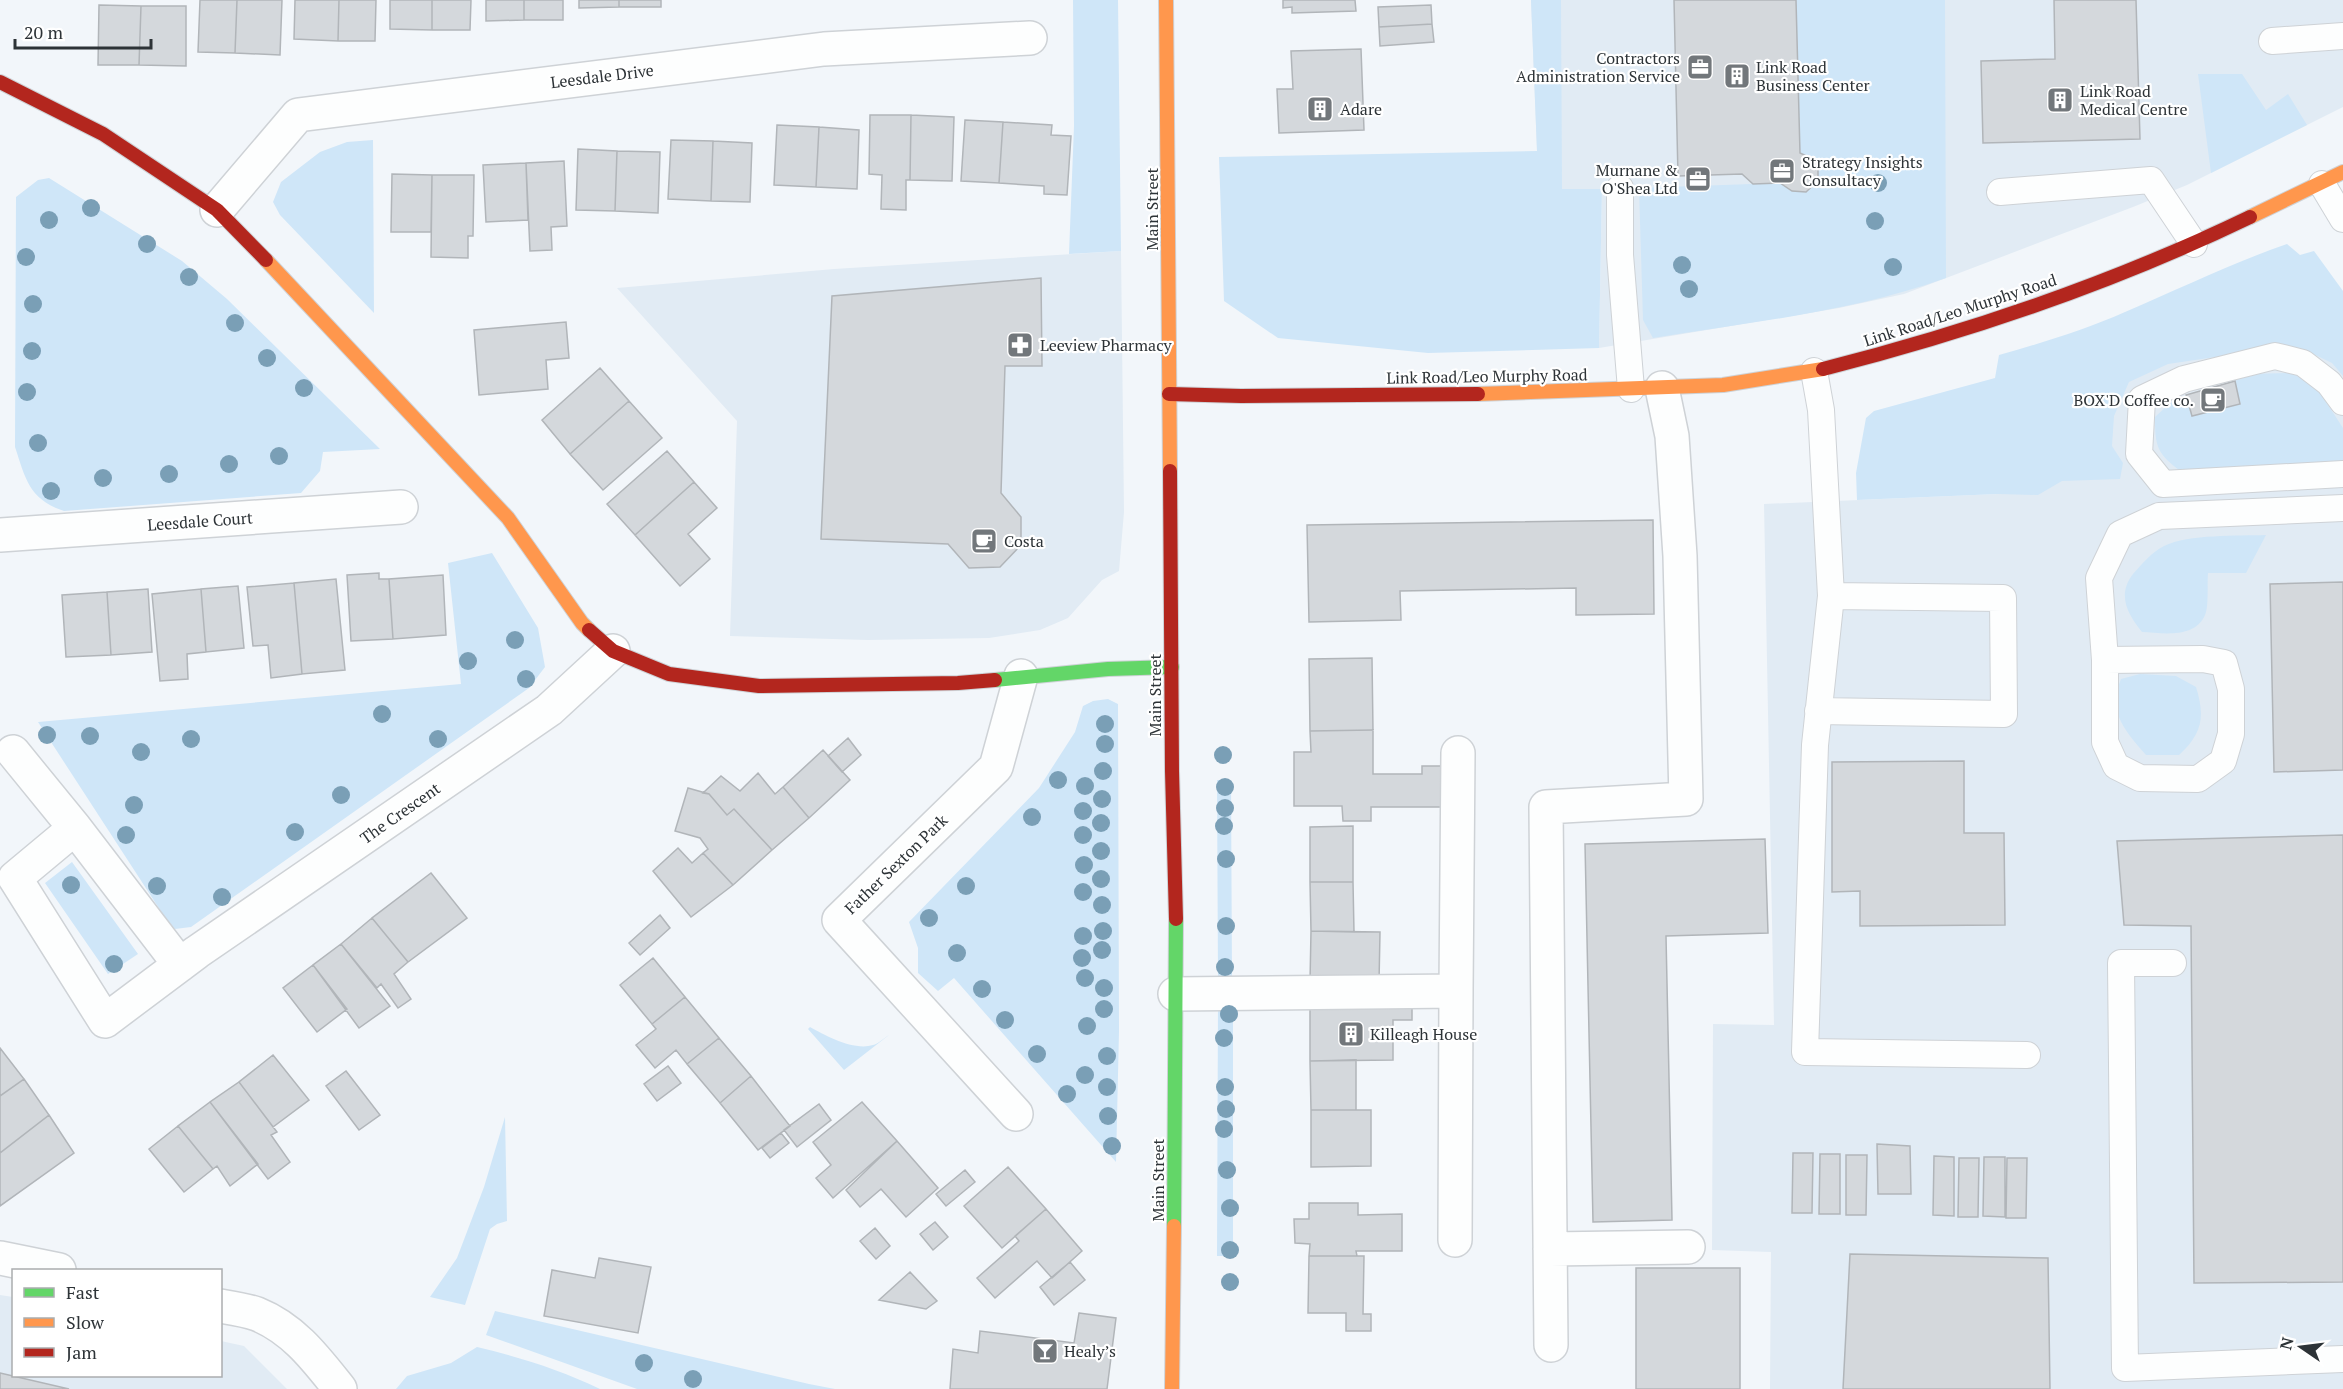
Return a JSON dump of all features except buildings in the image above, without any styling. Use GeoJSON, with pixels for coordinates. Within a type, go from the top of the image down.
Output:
{"type":"FeatureCollection","features":[{"type":"Feature","properties":{"kind":"street","name":"Main Street"},"geometry":{"type":"LineString","coordinates":[[1166,0],[1172,789],[1177,939],[1172,1389]]}},
{"type":"Feature","properties":{"kind":"street","name":"Leesdale Drive"},"geometry":{"type":"LineString","coordinates":[[217,210],[298,115],[376,103],[824,49],[1030,38]]}},
{"type":"Feature","properties":{"kind":"street"},"geometry":{"type":"LineString","coordinates":[[0,82],[103,134],[217,210],[305,300],[508,518],[582,623],[613,651],[669,674],[759,686],[958,683],[1021,676],[1172,667]]}},
{"type":"Feature","properties":{"kind":"street","name":"Link Road/Leo Murphy Road"},"geometry":{"type":"LineString","coordinates":[[1169,394],[1438,395],[1646,388],[1723,385],[1814,371],[1909,347],[2013,313],[2194,244],[2332,178]]}},
{"type":"Feature","properties":{"kind":"street"},"geometry":{"type":"LineString","coordinates":[[1551,1345],[1545,807],[1686,799],[1680,556],[1672,436],[1646,388]]}},
{"type":"Feature","properties":{"kind":"street","name":"Leesdale Court"},"geometry":{"type":"LineString","coordinates":[[0,535],[400,507]]}},
{"type":"Feature","properties":{"kind":"street","name":"The Crescent"},"geometry":{"type":"LineString","coordinates":[[75,828],[15,878],[105,1021],[180,965],[549,710],[613,651]]}},
{"type":"Feature","properties":{"kind":"street","name":"Father Sexton Park"},"geometry":{"type":"LineString","coordinates":[[1016,1114],[839,920],[996,767],[1021,676]]}},
{"type":"Feature","properties":{"kind":"street"},"geometry":{"type":"LineString","coordinates":[[13,752],[75,828],[180,965]]}},
{"type":"Feature","properties":{"kind":"street"},"geometry":{"type":"LineString","coordinates":[[1455,1240],[1458,753]]}},
{"type":"Feature","properties":{"kind":"street"},"geometry":{"type":"LineString","coordinates":[[1175,994],[1456,991]]}},
{"type":"Feature","properties":{"kind":"street"},"geometry":{"type":"LineString","coordinates":[[1550,1249],[1689,1247]]}},
{"type":"Feature","properties":{"kind":"street"},"geometry":{"type":"LineString","coordinates":[[0,1258],[53,1269]]}},
{"type":"Feature","properties":{"kind":"street"},"geometry":{"type":"LineString","coordinates":[[222,1306],[256,1314],[285,1329],[311,1353],[340,1389]]}},
{"type":"Feature","properties":{"kind":"lane"},"geometry":{"type":"LineString","coordinates":[[2272,41],[2343,36]]}},
{"type":"Feature","properties":{"kind":"lane"},"geometry":{"type":"LineString","coordinates":[[2332,178],[2343,219]]}},
{"type":"Feature","properties":{"kind":"lane"},"geometry":{"type":"LineString","coordinates":[[2000,192],[2151,180],[2194,244]]}},
{"type":"Feature","properties":{"kind":"lane"},"geometry":{"type":"LineString","coordinates":[[1620,188],[1620,255],[1646,388]]}},
{"type":"Feature","properties":{"kind":"lane"},"geometry":{"type":"LineString","coordinates":[[2343,402],[2329,383],[2303,363],[2275,356],[2218,370],[2184,379],[2142,399],[2139,454],[2163,484],[2343,474]]}},
{"type":"Feature","properties":{"kind":"lane"},"geometry":{"type":"LineString","coordinates":[[1814,371],[1821,410],[1831,596],[1814,757],[1805,1052],[2027,1055]]}},
{"type":"Feature","properties":{"kind":"lane"},"geometry":{"type":"LineString","coordinates":[[2105,660],[2203,659],[2223,663],[2231,689],[2231,735],[2223,761],[2198,779],[2140,778],[2116,766],[2105,742],[2105,660],[2099,578],[2120,534],[2159,516],[2343,508]]}},
{"type":"Feature","properties":{"kind":"lane"},"geometry":{"type":"LineString","coordinates":[[1818,711],[2004,714],[2003,598],[1831,596]]}},
{"type":"Feature","properties":{"kind":"lane"},"geometry":{"type":"LineString","coordinates":[[2173,963],[2121,963],[2125,1368],[2343,1359]]}},
{"type":"Feature","properties":{"kind":"shaded area"},"geometry":{"type":"Polygon","coordinates":[[[1073,0],[1118,0],[1121,251],[1069,254],[1074,126],[1073,0]]]}},
{"type":"Feature","properties":{"kind":"shaded area"},"geometry":{"type":"Polygon","coordinates":[[[1531,0],[2343,0],[2343,107],[2187,185],[1904,294],[1839,308],[1599,348],[1602,189],[1562,189],[1537,151],[1531,0]]]}},
{"type":"Feature","properties":{"kind":"shaded area"},"geometry":{"type":"Polygon","coordinates":[[[1531,0],[1561,0],[1562,189],[1602,189],[1599,348],[1428,353],[1278,338],[1224,301],[1219,157],[1537,151],[1531,0]]]}},
{"type":"Feature","properties":{"kind":"shaded area"},"geometry":{"type":"Polygon","coordinates":[[[1796,0],[1945,0],[1946,278],[1910,290],[1838,308],[1653,338],[1643,320],[1639,188],[1780,183],[1792,191],[1807,192],[1818,181],[1814,164],[1800,153],[1796,0]]]}},
{"type":"Feature","properties":{"kind":"shaded area"},"geometry":{"type":"Polygon","coordinates":[[[2198,74],[2242,74],[2266,110],[2288,94],[2307,125],[2211,173],[2198,74]]]}},
{"type":"Feature","properties":{"kind":"shaded area"},"geometry":{"type":"Polygon","coordinates":[[[373,140],[374,313],[280,215],[273,202],[281,182],[320,152],[347,142],[373,140]]]}},
{"type":"Feature","properties":{"kind":"shaded area"},"geometry":{"type":"Polygon","coordinates":[[[49,178],[182,261],[227,299],[380,449],[323,452],[320,471],[301,493],[64,511],[43,501],[30,487],[15,447],[16,197],[38,180],[49,178]]]}},
{"type":"Feature","properties":{"kind":"shaded area"},"geometry":{"type":"Polygon","coordinates":[[[2287,244],[2300,255],[2314,251],[2343,291],[2343,376],[2332,363],[2305,350],[2283,347],[2168,364],[2129,382],[2114,416],[2112,446],[2123,463],[2120,479],[2062,481],[2038,495],[1998,494],[1857,500],[1856,473],[1866,418],[1874,411],[1995,378],[1999,355],[2094,325],[2287,244]]]}},
{"type":"Feature","properties":{"kind":"shaded area"},"geometry":{"type":"Polygon","coordinates":[[[1121,251],[1124,512],[1119,571],[1102,580],[1068,618],[1040,630],[989,638],[868,640],[730,636],[737,421],[617,288],[834,269],[1121,251]]]}},
{"type":"Feature","properties":{"kind":"shaded area"},"geometry":{"type":"Polygon","coordinates":[[[2343,303],[2343,1389],[1770,1389],[1771,1252],[1712,1250],[1713,1024],[1774,1025],[1764,504],[1998,494],[1995,378],[2343,303]]]}},
{"type":"Feature","properties":{"kind":"shaded area"},"geometry":{"type":"Polygon","coordinates":[[[2291,373],[2315,385],[2343,428],[2343,467],[2182,472],[2162,455],[2157,443],[2155,417],[2169,404],[2186,395],[2192,416],[2240,404],[2235,381],[2248,374],[2291,373]]]}},
{"type":"Feature","properties":{"kind":"shaded area"},"geometry":{"type":"Polygon","coordinates":[[[2266,535],[2246,573],[2208,573],[2205,615],[2194,628],[2177,633],[2142,632],[2132,618],[2125,597],[2128,582],[2151,555],[2164,546],[2187,539],[2266,535]]]}},
{"type":"Feature","properties":{"kind":"shaded area"},"geometry":{"type":"Polygon","coordinates":[[[492,553],[538,628],[545,667],[529,688],[191,927],[175,929],[164,916],[38,722],[461,684],[448,563],[492,553]]]}},
{"type":"Feature","properties":{"kind":"shaded area"},"geometry":{"type":"Polygon","coordinates":[[[2140,674],[2176,676],[2196,687],[2201,707],[2200,724],[2193,739],[2179,755],[2146,755],[2131,738],[2120,720],[2116,701],[2121,679],[2140,674]]]}},
{"type":"Feature","properties":{"kind":"shaded area"},"geometry":{"type":"Polygon","coordinates":[[[1108,699],[1118,704],[1119,1031],[1116,1162],[954,978],[938,991],[918,973],[918,948],[909,922],[1039,788],[1075,732],[1083,706],[1093,701],[1108,699]]]}},
{"type":"Feature","properties":{"kind":"shaded area"},"geometry":{"type":"Polygon","coordinates":[[[1217,780],[1231,780],[1232,981],[1218,981],[1217,780]]]}},
{"type":"Feature","properties":{"kind":"shaded area"},"geometry":{"type":"Polygon","coordinates":[[[72,862],[138,954],[108,974],[45,883],[72,862]]]}},
{"type":"Feature","properties":{"kind":"shaded area"},"geometry":{"type":"Polygon","coordinates":[[[1218,1001],[1233,1001],[1233,1256],[1217,1256],[1218,1001]]]}},
{"type":"Feature","properties":{"kind":"shaded area"},"geometry":{"type":"Polygon","coordinates":[[[810,1027],[840,1042],[857,1046],[875,1044],[889,1035],[844,1070],[808,1029],[810,1027]]]}},
{"type":"Feature","properties":{"kind":"shaded area"},"geometry":{"type":"Polygon","coordinates":[[[505,1117],[507,1221],[490,1229],[465,1305],[430,1297],[457,1258],[484,1187],[505,1117]]]}},
{"type":"Feature","properties":{"kind":"shaded area"},"geometry":{"type":"Polygon","coordinates":[[[0,1295],[12,1297],[12,1377],[222,1377],[222,1341],[244,1346],[287,1389],[0,1389],[0,1295]]]}},
{"type":"Feature","properties":{"kind":"shaded area"},"geometry":{"type":"Polygon","coordinates":[[[495,1311],[835,1389],[637,1389],[486,1335],[495,1311]]]}},
{"type":"Feature","properties":{"kind":"shaded area"},"geometry":{"type":"Polygon","coordinates":[[[477,1347],[540,1365],[600,1389],[396,1389],[407,1376],[451,1363],[477,1347]]]}},
{"type":"Feature","properties":{"kind":"traffic: fast"},"geometry":{"type":"LineString","coordinates":[[995,680],[1108,669],[1172,667]]}},
{"type":"Feature","properties":{"kind":"traffic: fast"},"geometry":{"type":"LineString","coordinates":[[1174,1226],[1176,919]]}},
{"type":"Feature","properties":{"kind":"traffic: slow"},"geometry":{"type":"LineString","coordinates":[[1166,0],[1170,471]]}},
{"type":"Feature","properties":{"kind":"traffic: slow"},"geometry":{"type":"LineString","coordinates":[[2250,217],[2343,172]]}},
{"type":"Feature","properties":{"kind":"traffic: slow"},"geometry":{"type":"LineString","coordinates":[[266,260],[508,518],[589,630]]}},
{"type":"Feature","properties":{"kind":"traffic: slow"},"geometry":{"type":"LineString","coordinates":[[1478,394],[1723,385],[1823,369]]}},
{"type":"Feature","properties":{"kind":"traffic: slow"},"geometry":{"type":"LineString","coordinates":[[1172,1389],[1174,1226]]}},
{"type":"Feature","properties":{"kind":"traffic: jam"},"geometry":{"type":"LineString","coordinates":[[0,82],[103,134],[217,210],[266,260]]}},
{"type":"Feature","properties":{"kind":"traffic: jam"},"geometry":{"type":"LineString","coordinates":[[1823,369],[1932,339],[2041,304],[2147,263],[2250,217]]}},
{"type":"Feature","properties":{"kind":"traffic: jam"},"geometry":{"type":"LineString","coordinates":[[1169,394],[1241,396],[1478,394]]}},
{"type":"Feature","properties":{"kind":"traffic: jam"},"geometry":{"type":"LineString","coordinates":[[1170,471],[1172,771],[1176,919]]}},
{"type":"Feature","properties":{"kind":"traffic: jam"},"geometry":{"type":"LineString","coordinates":[[589,630],[613,651],[669,674],[759,686],[958,683],[995,680]]}},
{"type":"Feature","properties":{"kind":"place","name":"Contractors Administration Service"},"geometry":{"type":"Point","coordinates":[1700,67]}},
{"type":"Feature","properties":{"kind":"place","name":"Link Road Business Center"},"geometry":{"type":"Point","coordinates":[1737,76]}},
{"type":"Feature","properties":{"kind":"place","name":"Link Road Medical Centre"},"geometry":{"type":"Point","coordinates":[2060,100]}},
{"type":"Feature","properties":{"kind":"place","name":"Adare"},"geometry":{"type":"Point","coordinates":[1320,109]}},
{"type":"Feature","properties":{"kind":"place","name":"Strategy Insights Consultacy"},"geometry":{"type":"Point","coordinates":[1782,171]}},
{"type":"Feature","properties":{"kind":"place","name":"Murnane & O'Shea Ltd"},"geometry":{"type":"Point","coordinates":[1698,179]}},
{"type":"Feature","properties":{"kind":"place","name":"Leeview Pharmacy"},"geometry":{"type":"Point","coordinates":[1020,345]}},
{"type":"Feature","properties":{"kind":"place","name":"BOX'D Coffee co."},"geometry":{"type":"Point","coordinates":[2213,400]}},
{"type":"Feature","properties":{"kind":"place","name":"Costa"},"geometry":{"type":"Point","coordinates":[984,541]}},
{"type":"Feature","properties":{"kind":"place","name":"Killeagh House"},"geometry":{"type":"Point","coordinates":[1351,1034]}},
{"type":"Feature","properties":{"kind":"place","name":"Healy’s"},"geometry":{"type":"Point","coordinates":[1045,1351]}}]}
